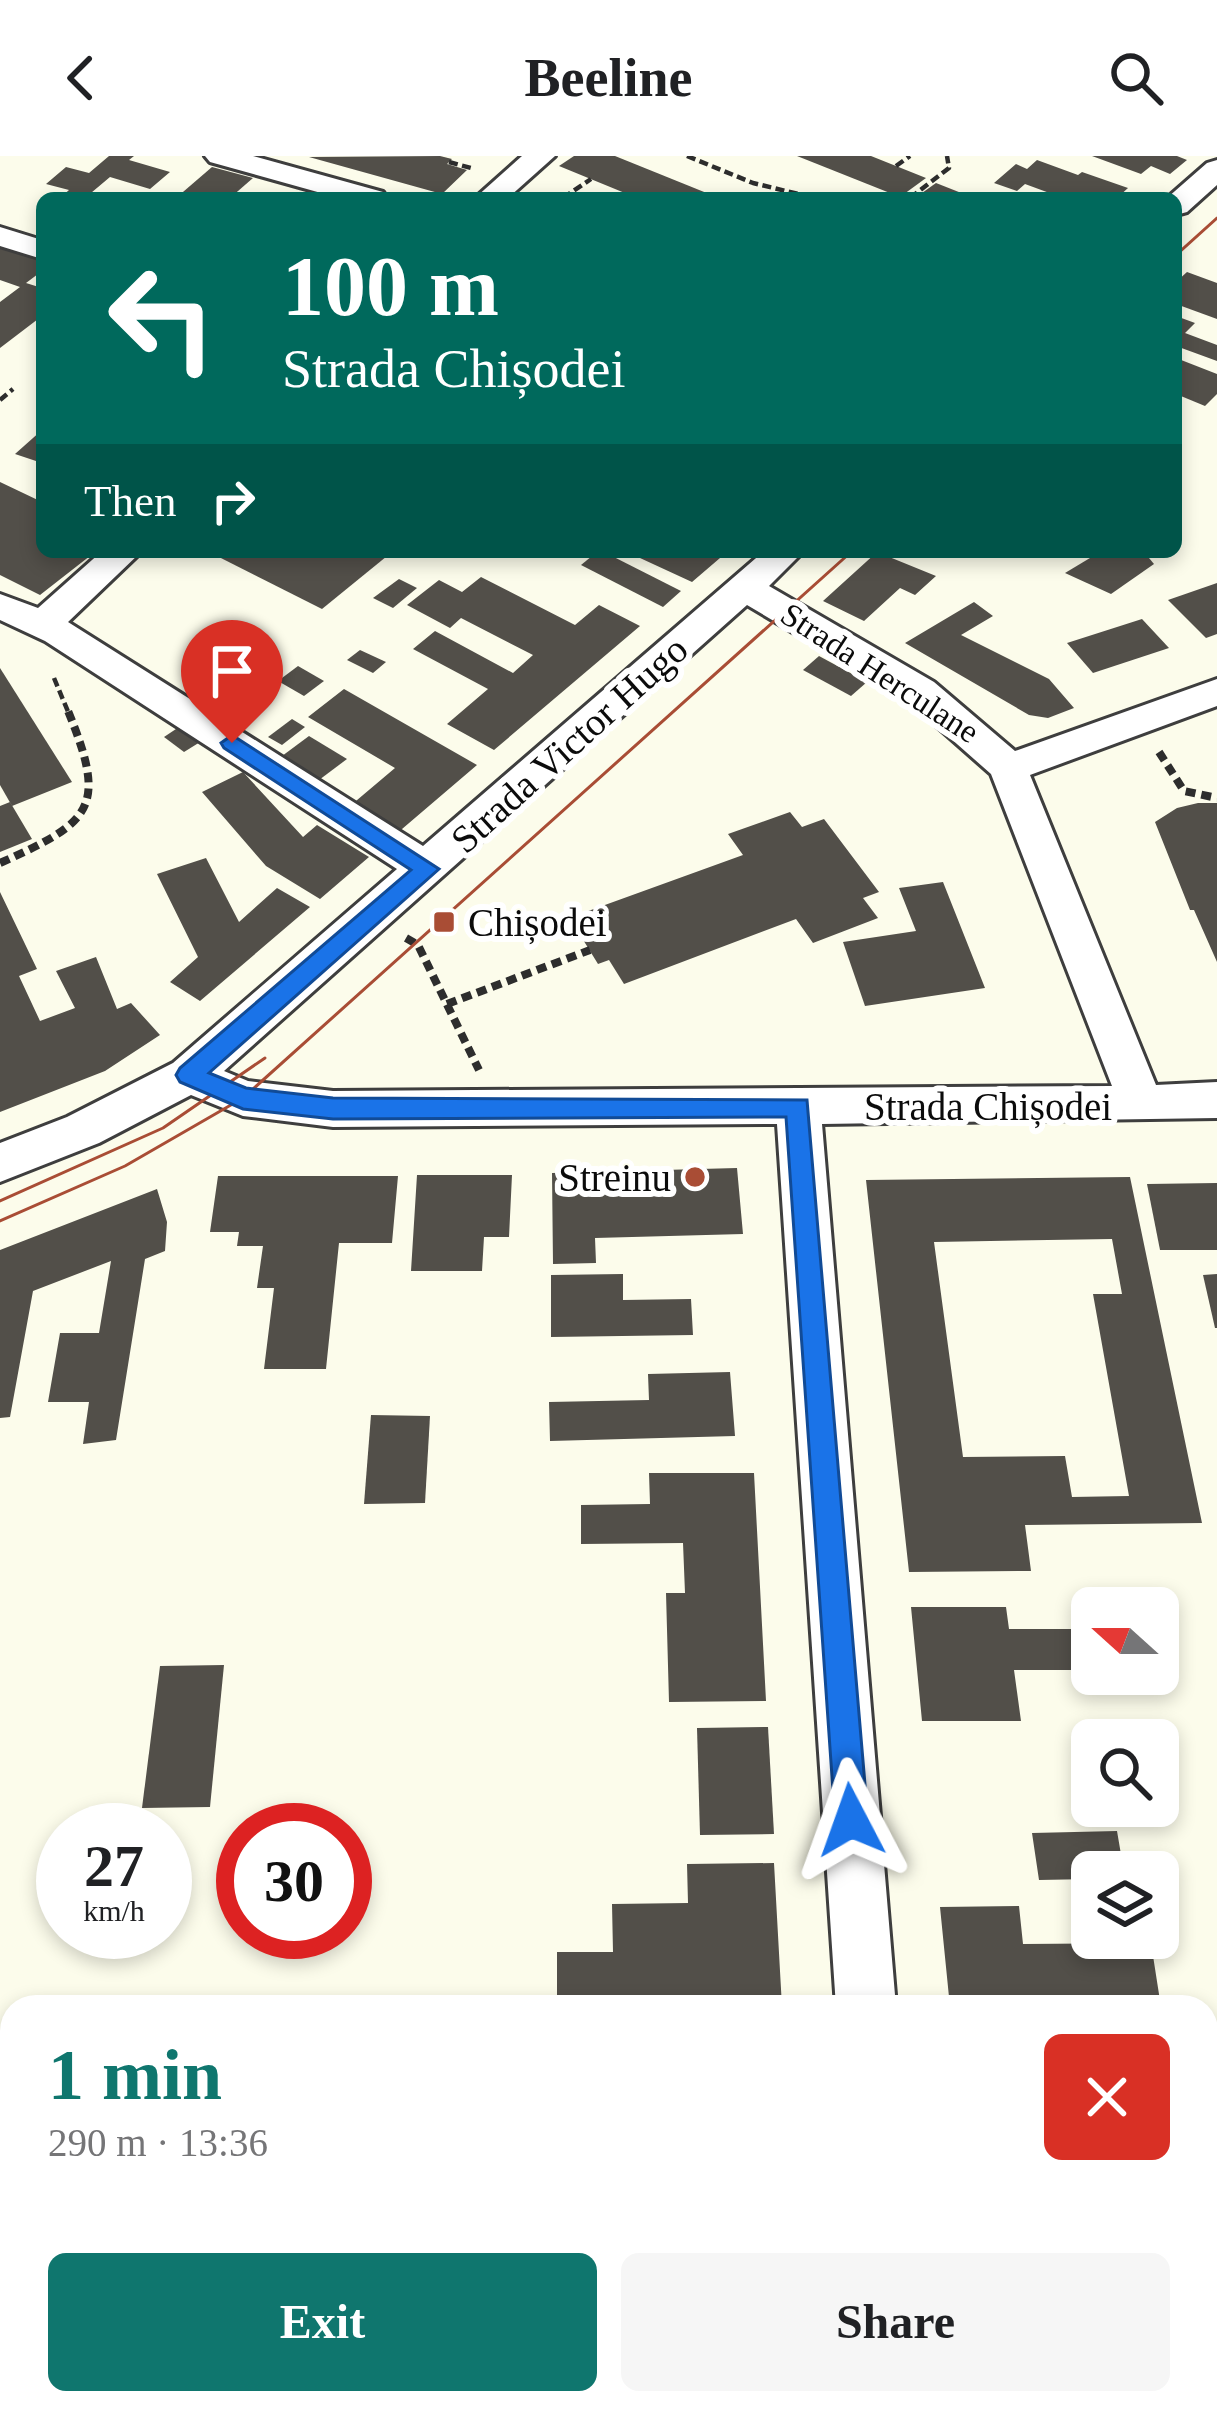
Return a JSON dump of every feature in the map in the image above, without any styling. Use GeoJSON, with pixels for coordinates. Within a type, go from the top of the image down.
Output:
{"type":"FeatureCollection","features":[{"type":"Feature","properties":{"kind":"street"},"geometry":{"type":"LineString","coordinates":[[220,156],[350,192]]}},
{"type":"Feature","properties":{"kind":"street"},"geometry":{"type":"LineString","coordinates":[[527,192],[540,156]]}},
{"type":"Feature","properties":{"kind":"street"},"geometry":{"type":"LineString","coordinates":[[1182,201],[1217,169]]}},
{"type":"Feature","properties":{"kind":"street"},"geometry":{"type":"LineString","coordinates":[[0,236],[36,248]]}},
{"type":"Feature","properties":{"kind":"street"},"geometry":{"type":"LineString","coordinates":[[43,624],[116,558]]}},
{"type":"Feature","properties":{"kind":"street","name":"Strada Victor Hugo"},"geometry":{"type":"LineString","coordinates":[[0,1163],[83,1130],[189,1075],[778,558]]}},
{"type":"Feature","properties":{"kind":"street","name":"Strada Herculane"},"geometry":{"type":"LineString","coordinates":[[744,588],[946,708],[983,736],[1008,768],[1142,1104]]}},
{"type":"Feature","properties":{"kind":"street"},"geometry":{"type":"LineString","coordinates":[[0,606],[43,624],[428,869]]}},
{"type":"Feature","properties":{"kind":"street","name":"Strada Herculane"},"geometry":{"type":"LineString","coordinates":[[1008,768],[1217,692]]}},
{"type":"Feature","properties":{"kind":"street","name":"Strada Chișodei"},"geometry":{"type":"LineString","coordinates":[[189,1075],[243,1098],[333,1109],[1217,1100]]}},
{"type":"Feature","properties":{"kind":"street"},"geometry":{"type":"LineString","coordinates":[[798,1107],[865,1995]]}},
{"type":"Feature","properties":{"kind":"path"},"geometry":{"type":"LineString","coordinates":[[687,156],[792,192]]}},
{"type":"Feature","properties":{"kind":"path"},"geometry":{"type":"LineString","coordinates":[[896,166],[910,156]]}},
{"type":"Feature","properties":{"kind":"path"},"geometry":{"type":"LineString","coordinates":[[918,192],[949,168],[947,156]]}},
{"type":"Feature","properties":{"kind":"path"},"geometry":{"type":"LineString","coordinates":[[527,192],[591,179]]}},
{"type":"Feature","properties":{"kind":"path"},"geometry":{"type":"LineString","coordinates":[[0,400],[13,389]]}},
{"type":"Feature","properties":{"kind":"path"},"geometry":{"type":"LineString","coordinates":[[0,863],[67,832],[90,805],[94,778],[53,677]]}},
{"type":"Feature","properties":{"kind":"path"},"geometry":{"type":"LineString","coordinates":[[1140,720],[1184,791],[1217,797]]}},
{"type":"Feature","properties":{"kind":"path"},"geometry":{"type":"LineString","coordinates":[[372,918],[418,945],[498,1109]]}},
{"type":"Feature","properties":{"kind":"path"},"geometry":{"type":"LineString","coordinates":[[447,1004],[590,950]]}},
{"type":"Feature","properties":{"kind":"building"},"geometry":{"type":"Polygon","coordinates":[[[109,156],[134,156],[129,160],[170,172],[150,189],[110,177],[92,192],[67,192],[46,184],[66,167],[89,173],[109,156]]]}},
{"type":"Feature","properties":{"kind":"building"},"geometry":{"type":"Polygon","coordinates":[[[440,156],[452,159],[447,164],[467,170],[444,192],[435,192],[309,157],[440,156]]]}},
{"type":"Feature","properties":{"kind":"building"},"geometry":{"type":"Polygon","coordinates":[[[574,156],[615,156],[704,192],[622,192],[559,166],[574,156]]]}},
{"type":"Feature","properties":{"kind":"building"},"geometry":{"type":"Polygon","coordinates":[[[797,156],[871,156],[926,178],[907,192],[887,192],[797,156]]]}},
{"type":"Feature","properties":{"kind":"building"},"geometry":{"type":"Polygon","coordinates":[[[1092,156],[1187,160],[1170,174],[1151,166],[1141,174],[1092,156]]]}},
{"type":"Feature","properties":{"kind":"building"},"geometry":{"type":"Polygon","coordinates":[[[1037,160],[1128,188],[1124,192],[1047,192],[1025,184],[1017,191],[994,183],[1016,164],[1027,169],[1037,160]]]}},
{"type":"Feature","properties":{"kind":"building"},"geometry":{"type":"Polygon","coordinates":[[[212,167],[253,178],[237,192],[183,192],[212,167]]]}},
{"type":"Feature","properties":{"kind":"building"},"geometry":{"type":"Polygon","coordinates":[[[936,183],[959,192],[923,192],[936,183]]]}},
{"type":"Feature","properties":{"kind":"building"},"geometry":{"type":"Polygon","coordinates":[[[0,243],[36,256],[36,276],[26,283],[36,286],[36,321],[0,348],[0,302],[20,287],[0,280],[0,243]]]}},
{"type":"Feature","properties":{"kind":"building"},"geometry":{"type":"Polygon","coordinates":[[[1187,272],[1217,283],[1217,319],[1182,306],[1182,277],[1187,272]]]}},
{"type":"Feature","properties":{"kind":"building"},"geometry":{"type":"Polygon","coordinates":[[[1182,318],[1195,323],[1185,333],[1217,345],[1217,361],[1182,348],[1182,318]]]}},
{"type":"Feature","properties":{"kind":"building"},"geometry":{"type":"Polygon","coordinates":[[[1182,360],[1217,374],[1217,394],[1205,406],[1182,396],[1182,360]]]}},
{"type":"Feature","properties":{"kind":"building"},"geometry":{"type":"Polygon","coordinates":[[[36,435],[36,461],[15,454],[36,435]]]}},
{"type":"Feature","properties":{"kind":"building"},"geometry":{"type":"Polygon","coordinates":[[[0,482],[36,499],[36,558],[87,558],[40,595],[0,575],[0,482]]]}},
{"type":"Feature","properties":{"kind":"building"},"geometry":{"type":"Polygon","coordinates":[[[221,558],[385,558],[322,609],[221,558]]]}},
{"type":"Feature","properties":{"kind":"building"},"geometry":{"type":"Polygon","coordinates":[[[590,558],[616,558],[681,591],[663,607],[581,565],[590,558]]]}},
{"type":"Feature","properties":{"kind":"building"},"geometry":{"type":"Polygon","coordinates":[[[640,558],[720,558],[692,582],[640,558]]]}},
{"type":"Feature","properties":{"kind":"building"},"geometry":{"type":"Polygon","coordinates":[[[870,558],[892,558],[936,576],[915,595],[900,588],[864,621],[823,601],[870,558]]]}},
{"type":"Feature","properties":{"kind":"building"},"geometry":{"type":"Polygon","coordinates":[[[1090,558],[1149,558],[1154,564],[1111,594],[1065,573],[1090,558]]]}},
{"type":"Feature","properties":{"kind":"building"},"geometry":{"type":"Polygon","coordinates":[[[481,577],[575,625],[599,605],[640,626],[494,750],[447,724],[488,689],[413,649],[435,631],[513,673],[533,655],[461,618],[450,628],[407,605],[439,580],[462,592],[481,577]]]}},
{"type":"Feature","properties":{"kind":"building"},"geometry":{"type":"Polygon","coordinates":[[[399,579],[417,588],[393,608],[373,598],[399,579]]]}},
{"type":"Feature","properties":{"kind":"building"},"geometry":{"type":"Polygon","coordinates":[[[1217,583],[1217,634],[1206,638],[1168,600],[1217,583]]]}},
{"type":"Feature","properties":{"kind":"building"},"geometry":{"type":"Polygon","coordinates":[[[974,602],[993,616],[961,635],[1049,679],[1074,708],[1048,718],[1029,715],[905,643],[974,602]]]}},
{"type":"Feature","properties":{"kind":"building"},"geometry":{"type":"Polygon","coordinates":[[[1142,619],[1169,648],[1093,673],[1067,643],[1142,619]]]}},
{"type":"Feature","properties":{"kind":"building"},"geometry":{"type":"Polygon","coordinates":[[[360,650],[386,662],[373,673],[347,660],[360,650]]]}},
{"type":"Feature","properties":{"kind":"building"},"geometry":{"type":"Polygon","coordinates":[[[819,656],[867,682],[851,696],[803,670],[819,656]]]}},
{"type":"Feature","properties":{"kind":"building"},"geometry":{"type":"Polygon","coordinates":[[[298,666],[324,681],[304,696],[278,681],[298,666]]]}},
{"type":"Feature","properties":{"kind":"building"},"geometry":{"type":"Polygon","coordinates":[[[0,668],[72,782],[12,806],[0,785],[0,668]]]}},
{"type":"Feature","properties":{"kind":"building"},"geometry":{"type":"Polygon","coordinates":[[[344,689],[477,765],[395,835],[350,806],[395,768],[308,717],[344,689]]]}},
{"type":"Feature","properties":{"kind":"building"},"geometry":{"type":"Polygon","coordinates":[[[292,719],[305,727],[282,745],[268,737],[292,719]]]}},
{"type":"Feature","properties":{"kind":"building"},"geometry":{"type":"Polygon","coordinates":[[[182,725],[205,739],[184,752],[164,737],[182,725]]]}},
{"type":"Feature","properties":{"kind":"building"},"geometry":{"type":"Polygon","coordinates":[[[309,736],[347,759],[315,783],[278,759],[309,736]]]}},
{"type":"Feature","properties":{"kind":"building"},"geometry":{"type":"Polygon","coordinates":[[[243,772],[303,837],[317,825],[369,857],[320,899],[266,866],[202,792],[243,772]]]}},
{"type":"Feature","properties":{"kind":"building"},"geometry":{"type":"Polygon","coordinates":[[[10,802],[32,839],[0,852],[0,806],[10,802]]]}},
{"type":"Feature","properties":{"kind":"building"},"geometry":{"type":"Polygon","coordinates":[[[1217,803],[1217,962],[1190,910],[1155,822],[1177,808],[1217,803]]]}},
{"type":"Feature","properties":{"kind":"building"},"geometry":{"type":"Polygon","coordinates":[[[790,812],[802,827],[824,819],[879,892],[863,898],[878,918],[813,943],[796,919],[624,984],[609,960],[598,964],[582,938],[593,934],[580,914],[743,855],[728,834],[790,812]]]}},
{"type":"Feature","properties":{"kind":"building"},"geometry":{"type":"Polygon","coordinates":[[[206,858],[239,922],[277,888],[310,907],[200,1001],[170,982],[198,957],[157,874],[206,858]]]}},
{"type":"Feature","properties":{"kind":"building"},"geometry":{"type":"Polygon","coordinates":[[[943,882],[985,988],[865,1006],[843,942],[916,931],[899,888],[943,882]]]}},
{"type":"Feature","properties":{"kind":"building"},"geometry":{"type":"Polygon","coordinates":[[[0,892],[37,969],[19,976],[40,1021],[75,1008],[56,971],[96,957],[117,1009],[131,1003],[160,1035],[105,1071],[0,1112],[0,892]]]}},
{"type":"Feature","properties":{"kind":"building"},"geometry":{"type":"Polygon","coordinates":[[[737,1168],[743,1234],[595,1238],[596,1263],[553,1264],[552,1173],[737,1168]]]}},
{"type":"Feature","properties":{"kind":"building"},"geometry":{"type":"Polygon","coordinates":[[[417,1175],[512,1175],[509,1237],[484,1237],[482,1271],[411,1271],[417,1175]]]}},
{"type":"Feature","properties":{"kind":"building"},"geometry":{"type":"Polygon","coordinates":[[[218,1176],[398,1176],[392,1243],[339,1243],[326,1369],[264,1369],[274,1288],[257,1288],[263,1246],[237,1246],[239,1232],[210,1232],[218,1176]]]}},
{"type":"Feature","properties":{"kind":"building"},"geometry":{"type":"Polygon","coordinates":[[[1130,1177],[1202,1523],[1025,1525],[1031,1571],[909,1572],[866,1180],[1130,1177]],[[1112,1239],[934,1242],[963,1457],[1065,1456],[1072,1497],[1129,1496],[1093,1294],[1122,1294],[1112,1239]]]}},
{"type":"Feature","properties":{"kind":"building"},"geometry":{"type":"Polygon","coordinates":[[[1217,1183],[1217,1250],[1160,1250],[1147,1184],[1217,1183]]]}},
{"type":"Feature","properties":{"kind":"building"},"geometry":{"type":"Polygon","coordinates":[[[157,1189],[167,1222],[165,1251],[145,1259],[116,1440],[83,1444],[89,1402],[48,1402],[60,1333],[99,1333],[111,1261],[33,1291],[10,1417],[0,1418],[0,1250],[157,1189]]]}},
{"type":"Feature","properties":{"kind":"building"},"geometry":{"type":"Polygon","coordinates":[[[623,1274],[623,1300],[691,1299],[693,1335],[551,1337],[551,1275],[623,1274]]]}},
{"type":"Feature","properties":{"kind":"building"},"geometry":{"type":"Polygon","coordinates":[[[1217,1274],[1217,1328],[1215,1328],[1203,1275],[1217,1274]]]}},
{"type":"Feature","properties":{"kind":"building"},"geometry":{"type":"Polygon","coordinates":[[[730,1372],[735,1436],[550,1441],[549,1402],[649,1400],[648,1374],[730,1372]]]}},
{"type":"Feature","properties":{"kind":"building"},"geometry":{"type":"Polygon","coordinates":[[[371,1415],[430,1416],[425,1503],[364,1504],[371,1415]]]}},
{"type":"Feature","properties":{"kind":"building"},"geometry":{"type":"Polygon","coordinates":[[[649,1473],[754,1473],[766,1701],[669,1702],[666,1593],[685,1593],[683,1543],[581,1544],[581,1505],[650,1504],[649,1473]]]}},
{"type":"Feature","properties":{"kind":"building"},"geometry":{"type":"Polygon","coordinates":[[[911,1607],[1006,1607],[1009,1629],[1071,1629],[1071,1670],[1014,1670],[1021,1721],[922,1721],[911,1607]]]}},
{"type":"Feature","properties":{"kind":"building"},"geometry":{"type":"Polygon","coordinates":[[[224,1665],[210,1807],[143,1803],[160,1666],[224,1665]]]}},
{"type":"Feature","properties":{"kind":"building"},"geometry":{"type":"Polygon","coordinates":[[[768,1727],[774,1834],[700,1835],[697,1728],[768,1727]]]}},
{"type":"Feature","properties":{"kind":"building"},"geometry":{"type":"Polygon","coordinates":[[[1117,1831],[1120,1851],[1071,1851],[1071,1879],[1039,1880],[1032,1833],[1117,1831]]]}},
{"type":"Feature","properties":{"kind":"building"},"geometry":{"type":"Polygon","coordinates":[[[774,1863],[781,1995],[557,1995],[557,1952],[613,1952],[612,1904],[688,1903],[687,1864],[774,1863]]]}},
{"type":"Feature","properties":{"kind":"building"},"geometry":{"type":"Polygon","coordinates":[[[1019,1906],[1023,1944],[1071,1944],[1071,1959],[1154,1959],[1159,1995],[949,1995],[940,1907],[1019,1906]]]}},
{"type":"Feature","properties":{"kind":"tram line"},"geometry":{"type":"LineString","coordinates":[[1182,250],[1217,218]]}},
{"type":"Feature","properties":{"kind":"tram line"},"geometry":{"type":"LineString","coordinates":[[0,1221],[125,1166],[243,1098],[844,558]]}},
{"type":"Feature","properties":{"kind":"tram line"},"geometry":{"type":"LineString","coordinates":[[0,1201],[163,1128],[265,1058]]}},
{"type":"Feature","properties":{"kind":"place","name":"Chișodei"},"geometry":{"type":"Point","coordinates":[444,922]}},
{"type":"Feature","properties":{"kind":"place","name":"Streinu"},"geometry":{"type":"Point","coordinates":[695,1177]}},
{"type":"Feature","properties":{"kind":"route"},"geometry":{"type":"LineString","coordinates":[[232,743],[428,869],[189,1075],[220,1093],[333,1109],[798,1107],[851,1820]]}}]}
